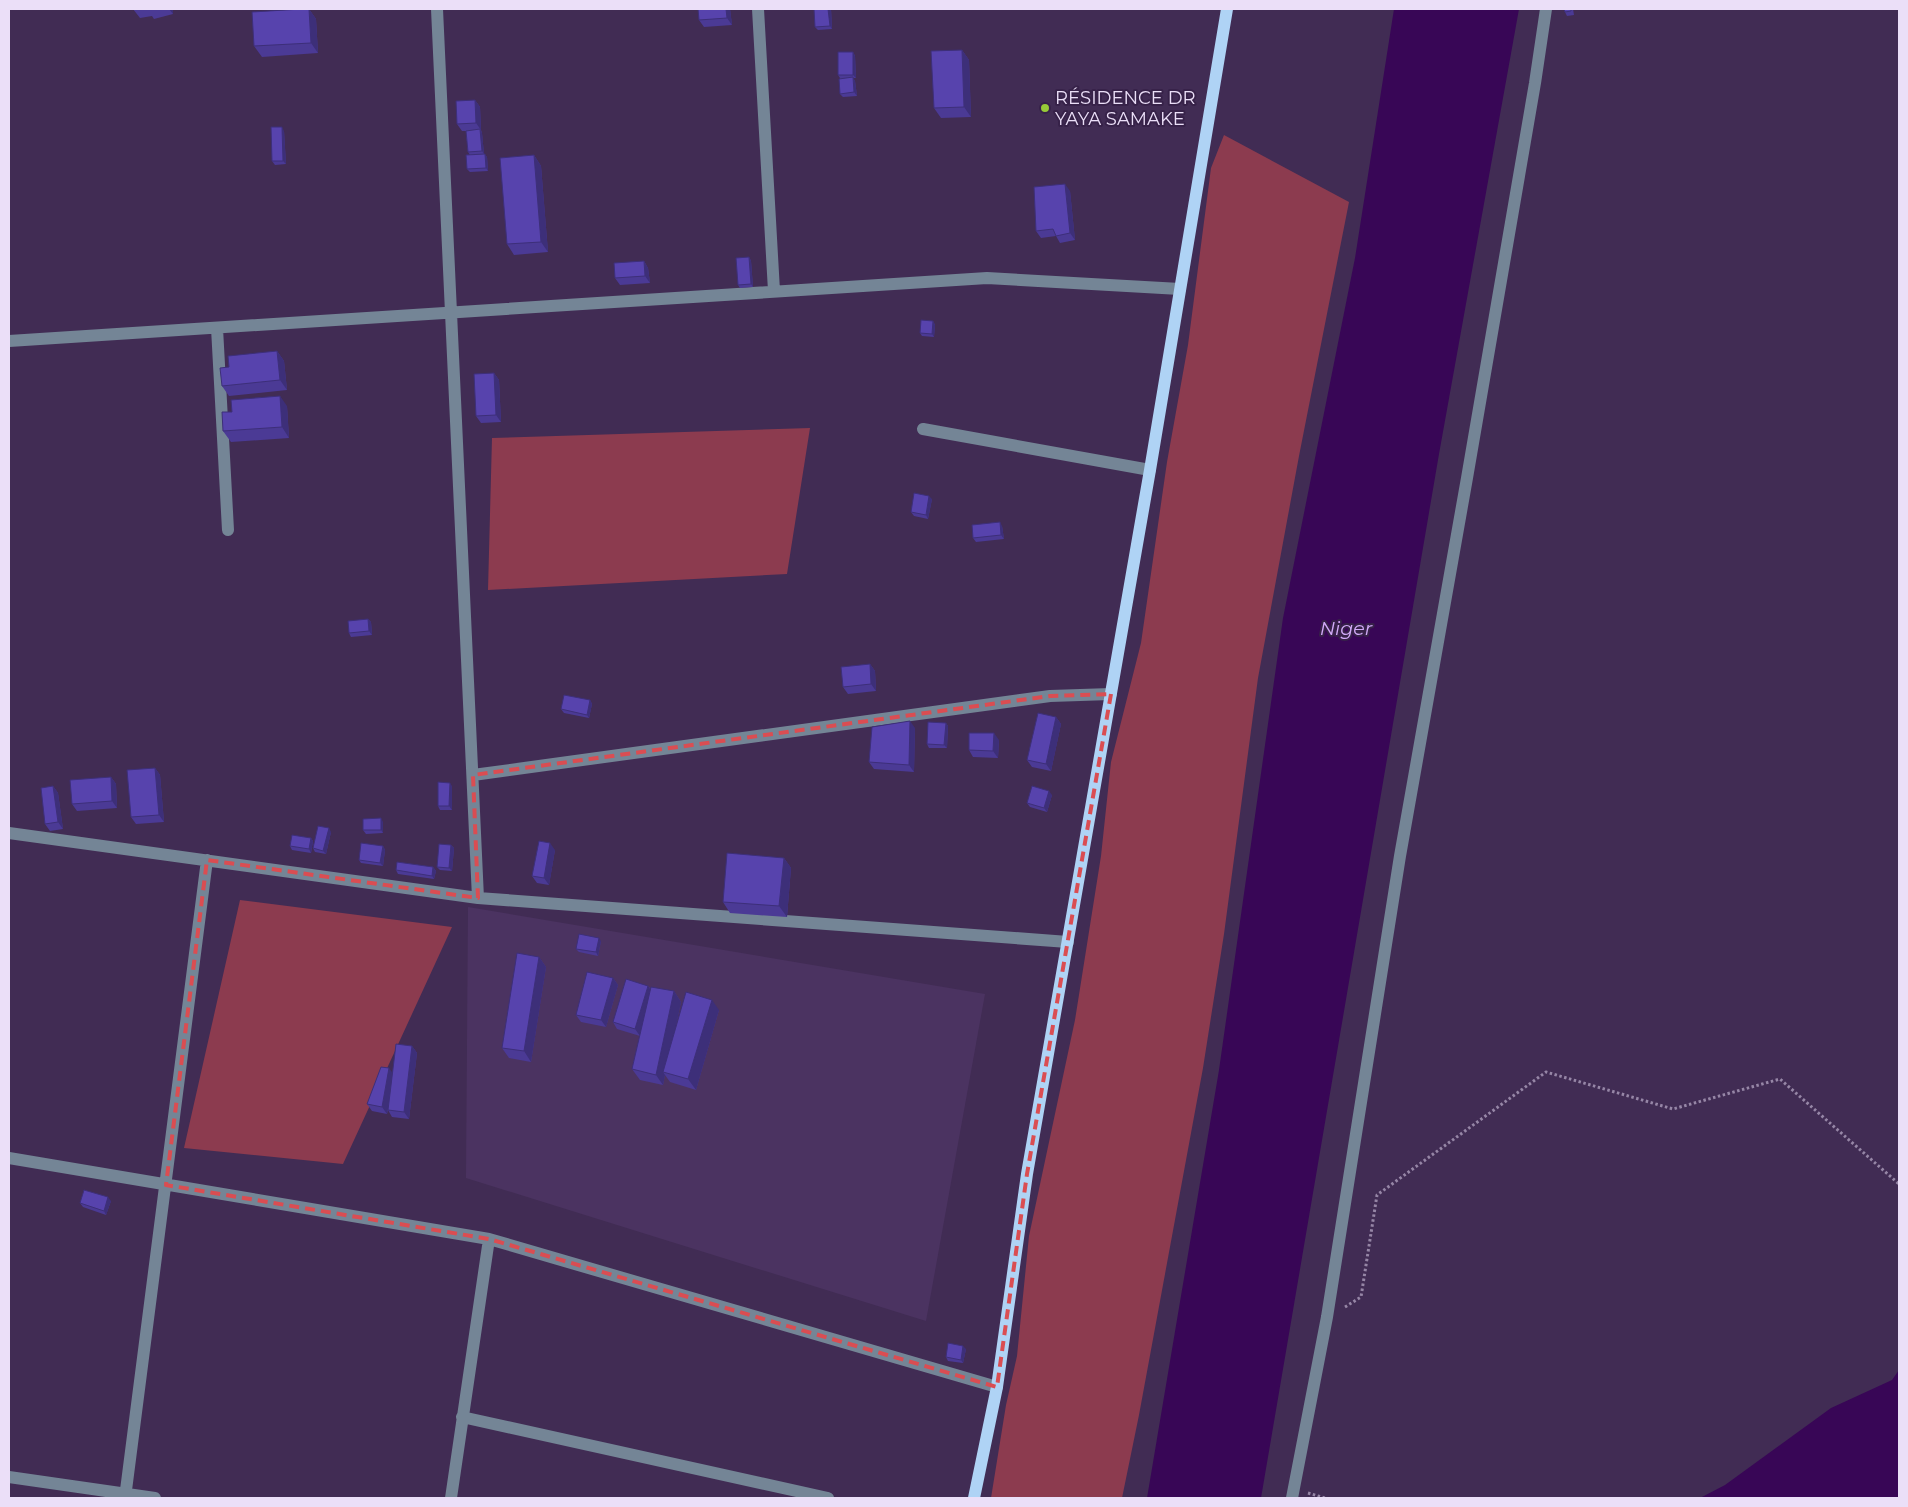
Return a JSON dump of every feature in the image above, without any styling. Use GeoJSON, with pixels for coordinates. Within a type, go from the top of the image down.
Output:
{"type":"FeatureCollection","features":[{"type":"Feature","properties":{"kind":"main road"},"geometry":{"type":"LineString","coordinates":[[974,1498],[997,1387],[1027,1174],[1150,470],[1227,9]]}},
{"type":"Feature","properties":{"kind":"street"},"geometry":{"type":"LineString","coordinates":[[437,9],[478,898]]}},
{"type":"Feature","properties":{"kind":"street"},"geometry":{"type":"LineString","coordinates":[[758,9],[774,292]]}},
{"type":"Feature","properties":{"kind":"street"},"geometry":{"type":"LineString","coordinates":[[1292,1498],[1327,1317],[1400,856],[1467,478],[1546,9]]}},
{"type":"Feature","properties":{"kind":"street"},"geometry":{"type":"LineString","coordinates":[[9,341],[987,278],[1180,289]]}},
{"type":"Feature","properties":{"kind":"street"},"geometry":{"type":"LineString","coordinates":[[216,328],[228,530]]}},
{"type":"Feature","properties":{"kind":"street"},"geometry":{"type":"LineString","coordinates":[[923,429],[1150,470]]}},
{"type":"Feature","properties":{"kind":"street"},"geometry":{"type":"LineString","coordinates":[[473,775],[1050,696],[1111,694]]}},
{"type":"Feature","properties":{"kind":"street"},"geometry":{"type":"LineString","coordinates":[[9,833],[478,898],[1068,942]]}},
{"type":"Feature","properties":{"kind":"street"},"geometry":{"type":"LineString","coordinates":[[126,1496],[208,860]]}},
{"type":"Feature","properties":{"kind":"street"},"geometry":{"type":"LineString","coordinates":[[9,1158],[489,1239],[997,1387]]}},
{"type":"Feature","properties":{"kind":"street"},"geometry":{"type":"LineString","coordinates":[[451,1498],[489,1239]]}},
{"type":"Feature","properties":{"kind":"street"},"geometry":{"type":"LineString","coordinates":[[462,1417],[828,1498]]}},
{"type":"Feature","properties":{"kind":"street"},"geometry":{"type":"LineString","coordinates":[[9,1477],[126,1496],[156,1498]]}},
{"type":"Feature","properties":{"kind":"path"},"geometry":{"type":"LineString","coordinates":[[1327,1317],[1361,1298],[1377,1195],[1546,1072],[1673,1109],[1780,1079],[1899,1184]]}},
{"type":"Feature","properties":{"kind":"highlighted area"},"geometry":{"type":"Polygon","coordinates":[[[1111,694],[1027,1174],[997,1387],[489,1239],[166,1185],[207,860],[478,898],[473,775],[1050,696],[1111,694]]]}},
{"type":"Feature","properties":{"kind":"shaded area"},"geometry":{"type":"Polygon","coordinates":[[[1224,135],[1349,202],[1258,678],[1224,934],[1203,1068],[1122,1498],[991,1498],[1006,1405],[1017,1356],[1029,1236],[1075,1020],[1101,856],[1111,762],[1141,643],[1167,462],[1188,345],[1211,168],[1224,135]]]}},
{"type":"Feature","properties":{"kind":"shaded area"},"geometry":{"type":"Polygon","coordinates":[[[810,428],[787,574],[488,590],[492,438],[810,428]]]}},
{"type":"Feature","properties":{"kind":"shaded area"},"geometry":{"type":"Polygon","coordinates":[[[240,900],[452,927],[343,1164],[184,1148],[240,900]]]}},
{"type":"Feature","properties":{"kind":"shaded area"},"geometry":{"type":"Polygon","coordinates":[[[468,907],[985,994],[926,1321],[466,1178],[468,907]]]}},
{"type":"Feature","properties":{"kind":"water","name":"Niger"},"geometry":{"type":"Polygon","coordinates":[[[1394,9],[1519,9],[1439,454],[1261,1498],[1147,1498],[1219,1070],[1283,618],[1355,258],[1394,9]]]}},
{"type":"Feature","properties":{"kind":"water"},"geometry":{"type":"Polygon","coordinates":[[[1899,1370],[1899,1498],[1700,1498],[1725,1485],[1831,1408],[1892,1380],[1899,1370]]]}},
{"type":"Feature","properties":{"kind":"building"},"geometry":{"type":"Polygon","coordinates":[[[309,9],[311,43],[254,46],[252,12],[309,9]]]}},
{"type":"Feature","properties":{"kind":"building"},"geometry":{"type":"Polygon","coordinates":[[[698,9],[726,9],[727,18],[699,20],[698,9]]]}},
{"type":"Feature","properties":{"kind":"building"},"geometry":{"type":"Polygon","coordinates":[[[814,9],[828,9],[830,26],[815,27],[814,9]]]}},
{"type":"Feature","properties":{"kind":"building"},"geometry":{"type":"Polygon","coordinates":[[[1564,9],[1571,9],[1571,11],[1565,12],[1564,9]]]}},
{"type":"Feature","properties":{"kind":"building"},"geometry":{"type":"Polygon","coordinates":[[[962,50],[964,107],[934,108],[931,51],[962,50]]]}},
{"type":"Feature","properties":{"kind":"building"},"geometry":{"type":"Polygon","coordinates":[[[838,52],[853,52],[853,75],[838,75],[838,52]]]}},
{"type":"Feature","properties":{"kind":"building"},"geometry":{"type":"Polygon","coordinates":[[[853,77],[854,92],[840,94],[839,79],[853,77]]]}},
{"type":"Feature","properties":{"kind":"building"},"geometry":{"type":"Polygon","coordinates":[[[475,100],[476,123],[457,124],[456,101],[475,100]]]}},
{"type":"Feature","properties":{"kind":"building"},"geometry":{"type":"Polygon","coordinates":[[[271,127],[282,127],[283,161],[272,161],[271,127]]]}},
{"type":"Feature","properties":{"kind":"building"},"geometry":{"type":"Polygon","coordinates":[[[480,129],[482,151],[468,152],[466,131],[480,129]]]}},
{"type":"Feature","properties":{"kind":"building"},"geometry":{"type":"Polygon","coordinates":[[[485,154],[486,168],[467,169],[466,155],[485,154]]]}},
{"type":"Feature","properties":{"kind":"building"},"geometry":{"type":"Polygon","coordinates":[[[534,155],[541,242],[507,244],[500,158],[534,155]]]}},
{"type":"Feature","properties":{"kind":"building"},"geometry":{"type":"Polygon","coordinates":[[[1065,184],[1070,233],[1056,236],[1053,229],[1036,231],[1034,187],[1065,184]]]}},
{"type":"Feature","properties":{"kind":"building"},"geometry":{"type":"Polygon","coordinates":[[[749,257],[751,284],[738,285],[736,258],[749,257]]]}},
{"type":"Feature","properties":{"kind":"building"},"geometry":{"type":"Polygon","coordinates":[[[644,261],[645,276],[615,278],[614,263],[644,261]]]}},
{"type":"Feature","properties":{"kind":"building"},"geometry":{"type":"Polygon","coordinates":[[[921,320],[933,321],[932,334],[920,333],[921,320]]]}},
{"type":"Feature","properties":{"kind":"building"},"geometry":{"type":"Polygon","coordinates":[[[277,351],[280,380],[222,386],[220,368],[229,367],[228,356],[277,351]]]}},
{"type":"Feature","properties":{"kind":"building"},"geometry":{"type":"Polygon","coordinates":[[[494,373],[496,415],[476,416],[474,374],[494,373]]]}},
{"type":"Feature","properties":{"kind":"building"},"geometry":{"type":"Polygon","coordinates":[[[280,396],[282,427],[223,431],[222,412],[232,412],[231,400],[280,396]]]}},
{"type":"Feature","properties":{"kind":"building"},"geometry":{"type":"Polygon","coordinates":[[[914,493],[929,496],[926,515],[911,512],[914,493]]]}},
{"type":"Feature","properties":{"kind":"building"},"geometry":{"type":"Polygon","coordinates":[[[1000,522],[1001,535],[973,538],[972,525],[1000,522]]]}},
{"type":"Feature","properties":{"kind":"building"},"geometry":{"type":"Polygon","coordinates":[[[368,619],[369,631],[349,633],[348,621],[368,619]]]}},
{"type":"Feature","properties":{"kind":"building"},"geometry":{"type":"Polygon","coordinates":[[[870,664],[871,684],[843,687],[841,667],[870,664]]]}},
{"type":"Feature","properties":{"kind":"building"},"geometry":{"type":"Polygon","coordinates":[[[564,695],[590,700],[587,715],[561,709],[564,695]]]}},
{"type":"Feature","properties":{"kind":"building"},"geometry":{"type":"Polygon","coordinates":[[[1038,713],[1056,717],[1046,764],[1027,760],[1038,713]]]}},
{"type":"Feature","properties":{"kind":"building"},"geometry":{"type":"Polygon","coordinates":[[[910,721],[909,765],[869,762],[872,727],[910,721]]]}},
{"type":"Feature","properties":{"kind":"building"},"geometry":{"type":"Polygon","coordinates":[[[928,722],[946,723],[944,745],[927,744],[928,722]]]}},
{"type":"Feature","properties":{"kind":"building"},"geometry":{"type":"Polygon","coordinates":[[[969,733],[994,733],[993,751],[969,750],[969,733]]]}},
{"type":"Feature","properties":{"kind":"building"},"geometry":{"type":"Polygon","coordinates":[[[155,768],[159,815],[131,817],[127,770],[155,768]]]}},
{"type":"Feature","properties":{"kind":"building"},"geometry":{"type":"Polygon","coordinates":[[[111,777],[112,801],[72,804],[70,780],[111,777]]]}},
{"type":"Feature","properties":{"kind":"building"},"geometry":{"type":"Polygon","coordinates":[[[438,782],[450,783],[449,806],[438,806],[438,782]]]}},
{"type":"Feature","properties":{"kind":"building"},"geometry":{"type":"Polygon","coordinates":[[[53,786],[58,822],[45,824],[41,788],[53,786]]]}},
{"type":"Feature","properties":{"kind":"building"},"geometry":{"type":"Polygon","coordinates":[[[1032,786],[1049,791],[1044,808],[1027,803],[1032,786]]]}},
{"type":"Feature","properties":{"kind":"building"},"geometry":{"type":"Polygon","coordinates":[[[381,818],[381,830],[363,830],[363,819],[381,818]]]}},
{"type":"Feature","properties":{"kind":"building"},"geometry":{"type":"Polygon","coordinates":[[[318,826],[329,828],[323,851],[313,848],[318,826]]]}},
{"type":"Feature","properties":{"kind":"building"},"geometry":{"type":"Polygon","coordinates":[[[292,835],[311,838],[309,849],[290,846],[292,835]]]}},
{"type":"Feature","properties":{"kind":"building"},"geometry":{"type":"Polygon","coordinates":[[[539,841],[550,843],[544,878],[532,876],[539,841]]]}},
{"type":"Feature","properties":{"kind":"building"},"geometry":{"type":"Polygon","coordinates":[[[361,843],[383,846],[380,863],[359,860],[361,843]]]}},
{"type":"Feature","properties":{"kind":"building"},"geometry":{"type":"Polygon","coordinates":[[[439,844],[451,845],[449,868],[437,867],[439,844]]]}},
{"type":"Feature","properties":{"kind":"building"},"geometry":{"type":"Polygon","coordinates":[[[727,853],[784,858],[779,906],[723,902],[727,853]]]}},
{"type":"Feature","properties":{"kind":"building"},"geometry":{"type":"Polygon","coordinates":[[[397,862],[433,867],[432,876],[396,870],[397,862]]]}},
{"type":"Feature","properties":{"kind":"building"},"geometry":{"type":"Polygon","coordinates":[[[579,934],[599,938],[596,952],[576,949],[579,934]]]}},
{"type":"Feature","properties":{"kind":"building"},"geometry":{"type":"Polygon","coordinates":[[[517,953],[539,957],[524,1051],[502,1048],[517,953]]]}},
{"type":"Feature","properties":{"kind":"building"},"geometry":{"type":"Polygon","coordinates":[[[587,972],[613,978],[601,1020],[576,1015],[587,972]]]}},
{"type":"Feature","properties":{"kind":"building"},"geometry":{"type":"Polygon","coordinates":[[[626,979],[648,986],[635,1029],[613,1022],[626,979]]]}},
{"type":"Feature","properties":{"kind":"building"},"geometry":{"type":"Polygon","coordinates":[[[651,987],[674,991],[656,1075],[632,1069],[651,987]]]}},
{"type":"Feature","properties":{"kind":"building"},"geometry":{"type":"Polygon","coordinates":[[[686,992],[712,1000],[688,1079],[663,1072],[686,992]]]}},
{"type":"Feature","properties":{"kind":"building"},"geometry":{"type":"Polygon","coordinates":[[[396,1044],[412,1046],[404,1112],[388,1110],[396,1044]]]}},
{"type":"Feature","properties":{"kind":"building"},"geometry":{"type":"Polygon","coordinates":[[[381,1067],[389,1068],[382,1107],[367,1104],[381,1067]]]}},
{"type":"Feature","properties":{"kind":"building"},"geometry":{"type":"Polygon","coordinates":[[[84,1190],[108,1197],[104,1211],[80,1203],[84,1190]]]}},
{"type":"Feature","properties":{"kind":"building"},"geometry":{"type":"Polygon","coordinates":[[[948,1343],[963,1346],[961,1360],[946,1357],[948,1343]]]}},
{"type":"Feature","properties":{"kind":"place","name":"RÉSIDENCE DR YAYA SAMAKE"},"geometry":{"type":"Point","coordinates":[1045,108]}}]}
